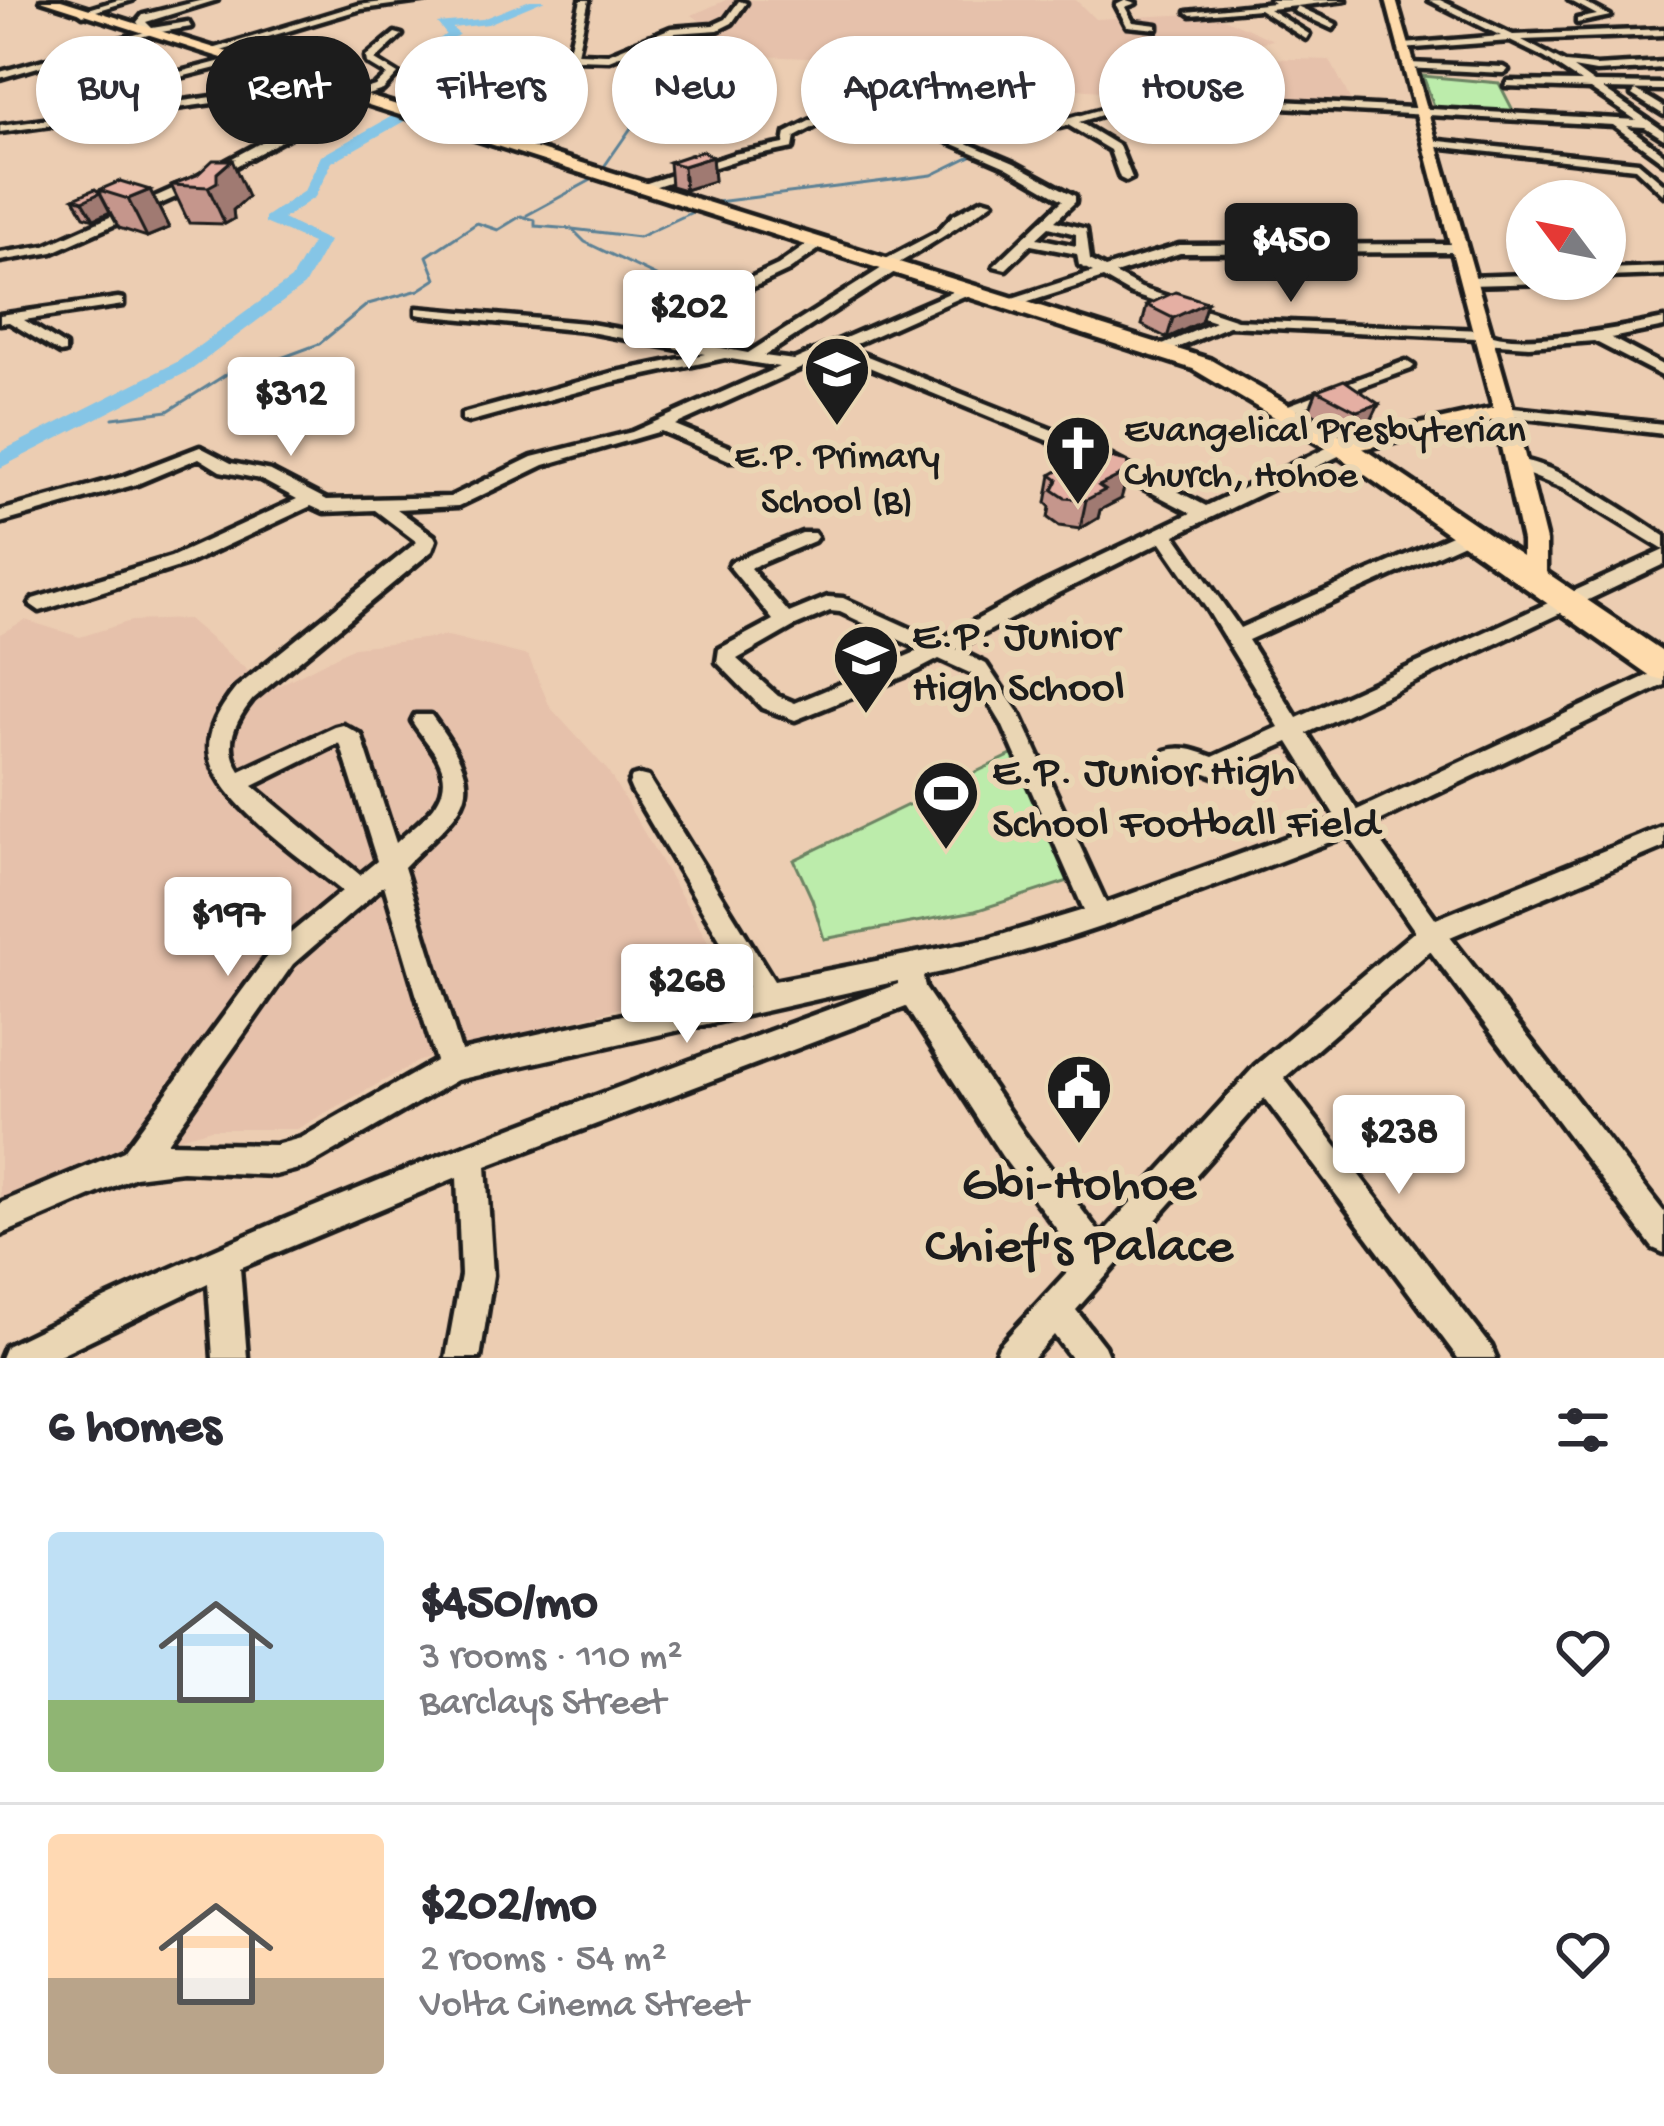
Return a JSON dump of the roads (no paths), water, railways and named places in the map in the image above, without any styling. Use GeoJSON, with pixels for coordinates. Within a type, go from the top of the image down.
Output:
{"type":"FeatureCollection","features":[{"type":"Feature","properties":{"kind":"highway"},"geometry":{"type":"LineString","coordinates":[[48,0],[206,49]]}},
{"type":"Feature","properties":{"kind":"highway"},"geometry":{"type":"LineString","coordinates":[[507,144],[1221,373],[1471,533],[1664,672]]}},
{"type":"Feature","properties":{"kind":"main road"},"geometry":{"type":"LineString","coordinates":[[1391,0],[1504,412],[1534,541],[1534,576]]}},
{"type":"Feature","properties":{"kind":"main road"},"geometry":{"type":"LineString","coordinates":[[1343,447],[1504,412]]}},
{"type":"Feature","properties":{"kind":"street"},"geometry":{"type":"LineString","coordinates":[[83,12],[128,0]]}},
{"type":"Feature","properties":{"kind":"street"},"geometry":{"type":"LineString","coordinates":[[152,32],[142,20],[213,0]]}},
{"type":"Feature","properties":{"kind":"street"},"geometry":{"type":"LineString","coordinates":[[261,36],[337,13],[424,0]]}},
{"type":"Feature","properties":{"kind":"street"},"geometry":{"type":"LineString","coordinates":[[577,36],[585,0]]}},
{"type":"Feature","properties":{"kind":"street"},"geometry":{"type":"LineString","coordinates":[[1130,0],[1132,3],[1120,5],[1130,24],[1154,27]]}},
{"type":"Feature","properties":{"kind":"street"},"geometry":{"type":"LineString","coordinates":[[1191,12],[1342,0]]}},
{"type":"Feature","properties":{"kind":"street"},"geometry":{"type":"LineString","coordinates":[[1433,0],[1562,65],[1664,136]]}},
{"type":"Feature","properties":{"kind":"street"},"geometry":{"type":"LineString","coordinates":[[1573,0],[1606,16],[1580,21]]}},
{"type":"Feature","properties":{"kind":"street"},"geometry":{"type":"LineString","coordinates":[[327,2],[323,7],[337,13]]}},
{"type":"Feature","properties":{"kind":"street"},"geometry":{"type":"LineString","coordinates":[[588,57],[605,58],[674,30],[716,28],[729,21],[742,3]]}},
{"type":"Feature","properties":{"kind":"street"},"geometry":{"type":"LineString","coordinates":[[1279,3],[1320,16],[1333,26]]}},
{"type":"Feature","properties":{"kind":"street"},"geometry":{"type":"LineString","coordinates":[[1261,7],[1306,36]]}},
{"type":"Feature","properties":{"kind":"street"},"geometry":{"type":"LineString","coordinates":[[1565,17],[1604,33]]}},
{"type":"Feature","properties":{"kind":"street"},"geometry":{"type":"LineString","coordinates":[[0,75],[188,26]]}},
{"type":"Feature","properties":{"kind":"street"},"geometry":{"type":"LineString","coordinates":[[1404,47],[1664,32]]}},
{"type":"Feature","properties":{"kind":"street"},"geometry":{"type":"LineString","coordinates":[[371,60],[398,35]]}},
{"type":"Feature","properties":{"kind":"street"},"geometry":{"type":"LineString","coordinates":[[371,62],[393,74],[391,80],[371,89]]}},
{"type":"Feature","properties":{"kind":"street"},"geometry":{"type":"LineString","coordinates":[[1562,65],[1596,70],[1664,64]]}},
{"type":"Feature","properties":{"kind":"street"},"geometry":{"type":"LineString","coordinates":[[1409,66],[1503,70]]}},
{"type":"Feature","properties":{"kind":"street"},"geometry":{"type":"LineString","coordinates":[[1508,84],[1664,87]]}},
{"type":"Feature","properties":{"kind":"street"},"geometry":{"type":"LineString","coordinates":[[1564,86],[1580,98]]}},
{"type":"Feature","properties":{"kind":"street"},"geometry":{"type":"LineString","coordinates":[[1636,93],[1663,111]]}},
{"type":"Feature","properties":{"kind":"street"},"geometry":{"type":"LineString","coordinates":[[1553,98],[1612,98]]}},
{"type":"Feature","properties":{"kind":"street"},"geometry":{"type":"LineString","coordinates":[[0,129],[206,100]]}},
{"type":"Feature","properties":{"kind":"street"},"geometry":{"type":"LineString","coordinates":[[1285,105],[1664,124]]}},
{"type":"Feature","properties":{"kind":"street"},"geometry":{"type":"LineString","coordinates":[[1663,111],[1598,110],[1664,159]]}},
{"type":"Feature","properties":{"kind":"street"},"geometry":{"type":"LineString","coordinates":[[1075,124],[1115,148],[1126,178]]}},
{"type":"Feature","properties":{"kind":"street"},"geometry":{"type":"LineString","coordinates":[[638,188],[738,155],[789,146],[790,135],[801,129]]}},
{"type":"Feature","properties":{"kind":"street"},"geometry":{"type":"LineString","coordinates":[[1430,143],[1638,165],[1664,191]]}},
{"type":"Feature","properties":{"kind":"street"},"geometry":{"type":"LineString","coordinates":[[0,273],[190,186],[267,144]]}},
{"type":"Feature","properties":{"kind":"street"},"geometry":{"type":"LineString","coordinates":[[956,144],[1071,201],[1000,266]]}},
{"type":"Feature","properties":{"kind":"street"},"geometry":{"type":"LineString","coordinates":[[1638,165],[1637,160],[1664,159]]}},
{"type":"Feature","properties":{"kind":"street"},"geometry":{"type":"LineString","coordinates":[[753,356],[987,202]]}},
{"type":"Feature","properties":{"kind":"street"},"geometry":{"type":"LineString","coordinates":[[1048,223],[1082,232],[1084,262],[1098,273],[1227,322],[1290,330],[1482,336],[1534,344],[1599,338],[1664,323]]}},
{"type":"Feature","properties":{"kind":"street"},"geometry":{"type":"LineString","coordinates":[[1027,241],[1083,251]]}},
{"type":"Feature","properties":{"kind":"street"},"geometry":{"type":"LineString","coordinates":[[662,341],[710,302],[783,268],[817,244]]}},
{"type":"Feature","properties":{"kind":"street"},"geometry":{"type":"LineString","coordinates":[[1011,303],[1178,249],[1459,248]]}},
{"type":"Feature","properties":{"kind":"street"},"geometry":{"type":"LineString","coordinates":[[0,257],[48,249]]}},
{"type":"Feature","properties":{"kind":"street"},"geometry":{"type":"LineString","coordinates":[[1626,273],[1664,271]]}},
{"type":"Feature","properties":{"kind":"street"},"geometry":{"type":"LineString","coordinates":[[1467,280],[1506,280]]}},
{"type":"Feature","properties":{"kind":"street"},"geometry":{"type":"LineString","coordinates":[[0,517],[130,480],[200,452],[226,466],[265,475],[331,507],[452,502],[538,461],[620,442],[662,425],[968,290]]}},
{"type":"Feature","properties":{"kind":"street"},"geometry":{"type":"LineString","coordinates":[[6,319],[118,302]]}},
{"type":"Feature","properties":{"kind":"street"},"geometry":{"type":"LineString","coordinates":[[422,311],[585,327],[796,365]]}},
{"type":"Feature","properties":{"kind":"street"},"geometry":{"type":"LineString","coordinates":[[6,319],[60,349]]}},
{"type":"Feature","properties":{"kind":"street"},"geometry":{"type":"LineString","coordinates":[[1161,351],[1227,322]]}},
{"type":"Feature","properties":{"kind":"street"},"geometry":{"type":"LineString","coordinates":[[1599,338],[1664,372]]}},
{"type":"Feature","properties":{"kind":"street"},"geometry":{"type":"LineString","coordinates":[[835,348],[1065,440],[1204,513]]}},
{"type":"Feature","properties":{"kind":"street"},"geometry":{"type":"LineString","coordinates":[[468,417],[611,378],[725,354]]}},
{"type":"Feature","properties":{"kind":"street"},"geometry":{"type":"LineString","coordinates":[[1283,410],[1406,366]]}},
{"type":"Feature","properties":{"kind":"street"},"geometry":{"type":"LineString","coordinates":[[1504,412],[1664,429]]}},
{"type":"Feature","properties":{"kind":"street"},"geometry":{"type":"LineString","coordinates":[[662,425],[735,456]]}},
{"type":"Feature","properties":{"kind":"street"},"geometry":{"type":"LineString","coordinates":[[1100,917],[999,697],[979,669],[942,648],[843,604],[828,604],[726,654],[727,662],[770,702],[795,712],[850,693],[942,648],[1051,589],[1343,447]]}},
{"type":"Feature","properties":{"kind":"street"},"geometry":{"type":"LineString","coordinates":[[1515,463],[1570,485],[1664,544]]}},
{"type":"Feature","properties":{"kind":"street"},"geometry":{"type":"LineString","coordinates":[[40,604],[178,561],[309,500]]}},
{"type":"Feature","properties":{"kind":"street"},"geometry":{"type":"LineString","coordinates":[[359,890],[235,784],[221,759],[221,738],[235,704],[428,543],[379,505]]}},
{"type":"Feature","properties":{"kind":"street"},"geometry":{"type":"LineString","coordinates":[[1239,636],[1471,533]]}},
{"type":"Feature","properties":{"kind":"street"},"geometry":{"type":"LineString","coordinates":[[1165,535],[1239,636],[1291,731],[1353,823],[1664,1237]]}},
{"type":"Feature","properties":{"kind":"street"},"geometry":{"type":"LineString","coordinates":[[786,622],[737,570],[808,537]]}},
{"type":"Feature","properties":{"kind":"street"},"geometry":{"type":"LineString","coordinates":[[1173,757],[1189,757],[1214,767],[1664,556]]}},
{"type":"Feature","properties":{"kind":"street"},"geometry":{"type":"LineString","coordinates":[[18,1358],[224,1262],[911,979],[1100,917],[1353,823],[1664,672]]}},
{"type":"Feature","properties":{"kind":"street"},"geometry":{"type":"LineString","coordinates":[[136,1162],[284,955],[392,863],[449,806],[455,794],[450,758],[423,721]]}},
{"type":"Feature","properties":{"kind":"street"},"geometry":{"type":"LineString","coordinates":[[235,784],[335,736],[350,737],[452,1067]]}},
{"type":"Feature","properties":{"kind":"street"},"geometry":{"type":"LineString","coordinates":[[640,784],[768,994]]}},
{"type":"Feature","properties":{"kind":"street"},"geometry":{"type":"LineString","coordinates":[[1011,1358],[1265,1076],[1433,932],[1664,836]]}},
{"type":"Feature","properties":{"kind":"street"},"geometry":{"type":"LineString","coordinates":[[0,1219],[136,1162],[182,1156],[274,1160],[306,1152],[452,1067],[768,994],[911,979]]}},
{"type":"Feature","properties":{"kind":"street"},"geometry":{"type":"LineString","coordinates":[[911,979],[1013,1145],[1099,1259]]}},
{"type":"Feature","properties":{"kind":"street"},"geometry":{"type":"LineString","coordinates":[[1265,1076],[1479,1358]]}},
{"type":"Feature","properties":{"kind":"street"},"geometry":{"type":"LineString","coordinates":[[463,1358],[477,1275],[470,1158]]}},
{"type":"Feature","properties":{"kind":"street"},"geometry":{"type":"LineString","coordinates":[[224,1262],[230,1358]]}},
{"type":"Feature","properties":{"kind":"street"},"geometry":{"type":"LineString","coordinates":[[1054,1310],[1092,1358]]}},
{"type":"Feature","properties":{"kind":"waterway"},"geometry":{"type":"LineString","coordinates":[[0,461],[184,366],[298,282],[321,241],[271,220],[310,194],[326,159],[433,99],[448,83],[450,67],[437,46],[453,34],[441,25],[484,22],[540,0]]}},
{"type":"Feature","properties":{"kind":"waterway"},"geometry":{"type":"LineString","coordinates":[[601,171],[620,144]]}},
{"type":"Feature","properties":{"kind":"waterway"},"geometry":{"type":"LineString","coordinates":[[709,203],[932,175],[973,155]]}},
{"type":"Feature","properties":{"kind":"waterway"},"geometry":{"type":"LineString","coordinates":[[527,215],[595,178]]}},
{"type":"Feature","properties":{"kind":"waterway"},"geometry":{"type":"LineString","coordinates":[[572,229],[639,237],[699,209]]}},
{"type":"Feature","properties":{"kind":"waterway"},"geometry":{"type":"LineString","coordinates":[[113,418],[168,411],[238,367],[268,363],[319,344],[368,304],[419,290],[436,279],[427,256],[477,223],[498,230],[521,216],[535,220],[535,226],[572,229]]}},
{"type":"Feature","properties":{"kind":"waterway"},"geometry":{"type":"LineString","coordinates":[[572,229],[585,242],[683,289],[694,302],[716,305],[748,323]]}},
{"type":"Feature","properties":{"kind":"place","name":"E.P. Primary School (B)"},"geometry":{"type":"Point","coordinates":[837,428]}},
{"type":"Feature","properties":{"kind":"place","name":"Evangelical Presbyterian Church, Hohoe"},"geometry":{"type":"Point","coordinates":[1078,507]}},
{"type":"Feature","properties":{"kind":"place","name":"E.P. Junior High School"},"geometry":{"type":"Point","coordinates":[866,716]}},
{"type":"Feature","properties":{"kind":"place","name":"E.P. Junior High School Football Field"},"geometry":{"type":"Point","coordinates":[946,852]}},
{"type":"Feature","properties":{"kind":"place","name":"Gbi-Hohoe Chief's Palace"},"geometry":{"type":"Point","coordinates":[1079,1146]}}]}
